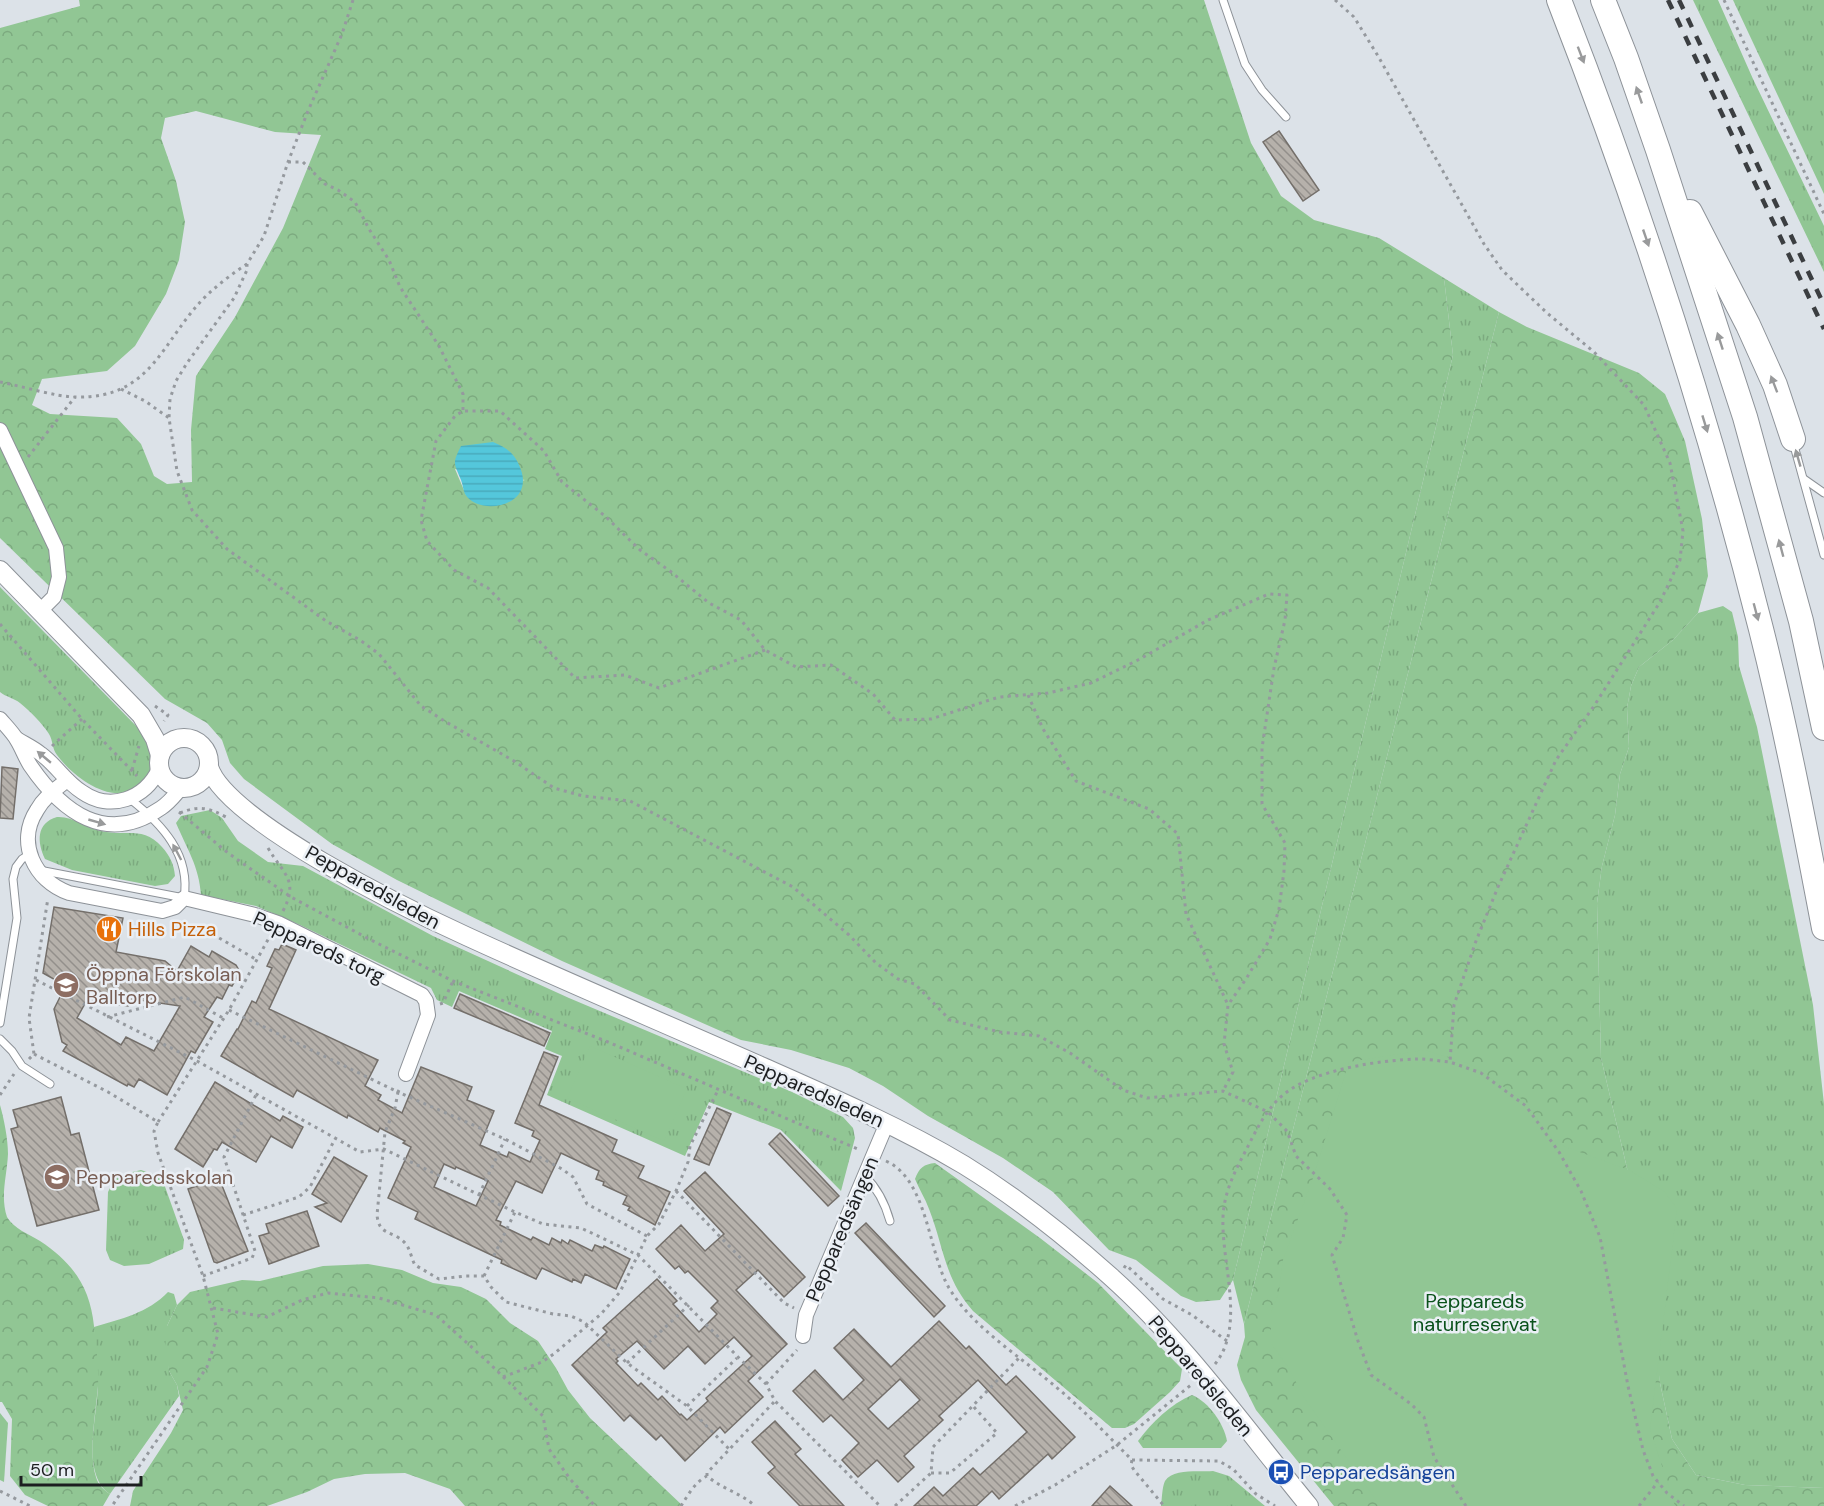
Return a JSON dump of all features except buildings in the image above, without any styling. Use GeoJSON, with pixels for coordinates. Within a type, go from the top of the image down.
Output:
{"type":"FeatureCollection","features":[{"type":"Feature","properties":{"kind":"highway"},"geometry":{"type":"LineString","coordinates":[[1559,0],[1595,92],[1659,276],[1707,430],[1761,630],[1807,838],[1824,928]]}},
{"type":"Feature","properties":{"kind":"highway"},"geometry":{"type":"LineString","coordinates":[[1603,0],[1658,150],[1745,417],[1801,621],[1824,728]]}},
{"type":"Feature","properties":{"kind":"highway"},"geometry":{"type":"LineString","coordinates":[[1658,150],[1748,325],[1775,386],[1792,439]]}},
{"type":"Feature","properties":{"kind":"street"},"geometry":{"type":"LineString","coordinates":[[0,430],[56,548],[59,577],[54,597],[40,612]]}},
{"type":"Feature","properties":{"kind":"street"},"geometry":{"type":"LineString","coordinates":[[0,570],[141,715],[155,739],[159,762],[167,782],[185,788]]}},
{"type":"Feature","properties":{"kind":"street"},"geometry":{"type":"LineString","coordinates":[[0,719],[17,740],[30,764],[52,792],[72,811],[90,821],[106,825],[120,825],[150,814],[185,788],[202,781],[209,767],[206,751],[201,744],[141,715]]}},
{"type":"Feature","properties":{"kind":"street"},"geometry":{"type":"LineString","coordinates":[[17,740],[42,754],[82,792],[92,798],[117,802],[139,794],[154,779],[164,747],[174,740],[190,738]]}},
{"type":"Feature","properties":{"kind":"street","name":"Pepparedsleden"},"geometry":{"type":"LineString","coordinates":[[209,767],[214,778],[230,798],[309,853],[391,901],[887,1124],[963,1165],[996,1186],[1035,1214],[1112,1277],[1167,1333],[1309,1506]]}},
{"type":"Feature","properties":{"kind":"street"},"geometry":{"type":"LineString","coordinates":[[67,780],[43,800],[30,823],[27,836],[30,854],[36,869],[49,883],[57,890],[69,893],[162,911],[174,907],[184,898]]}},
{"type":"Feature","properties":{"kind":"street","name":"Pepparedsleden"},"geometry":{"type":"LineString","coordinates":[[185,788],[230,798]]}},
{"type":"Feature","properties":{"kind":"street","name":"Peppareds torg"},"geometry":{"type":"LineString","coordinates":[[184,898],[255,915],[278,923],[422,995],[428,1008]]}},
{"type":"Feature","properties":{"kind":"street"},"geometry":{"type":"LineString","coordinates":[[406,1074],[428,1015],[428,1008]]}},
{"type":"Feature","properties":{"kind":"street","name":"Pepparedsängen"},"geometry":{"type":"LineString","coordinates":[[803,1336],[806,1315],[887,1124]]}},
{"type":"Feature","properties":{"kind":"lane"},"geometry":{"type":"LineString","coordinates":[[1223,0],[1245,64],[1262,90],[1286,117]]}},
{"type":"Feature","properties":{"kind":"lane"},"geometry":{"type":"LineString","coordinates":[[1792,439],[1824,555]]}},
{"type":"Feature","properties":{"kind":"lane"},"geometry":{"type":"LineString","coordinates":[[1804,479],[1824,493]]}},
{"type":"Feature","properties":{"kind":"lane"},"geometry":{"type":"LineString","coordinates":[[130,799],[159,823],[176,847],[185,873],[184,898]]}},
{"type":"Feature","properties":{"kind":"lane"},"geometry":{"type":"LineString","coordinates":[[0,1023],[17,918],[13,879],[16,867],[30,854]]}},
{"type":"Feature","properties":{"kind":"lane"},"geometry":{"type":"LineString","coordinates":[[0,1039],[22,1066],[51,1084]]}},
{"type":"Feature","properties":{"kind":"lane"},"geometry":{"type":"LineString","coordinates":[[865,1176],[881,1196],[890,1221]]}},
{"type":"Feature","properties":{"kind":"path"},"geometry":{"type":"LineString","coordinates":[[0,382],[75,397],[103,395],[120,390],[134,383],[155,363],[182,323],[206,296],[247,264],[264,236],[288,162],[342,34],[353,0]]}},
{"type":"Feature","properties":{"kind":"path"},"geometry":{"type":"LineString","coordinates":[[1335,0],[1354,17],[1484,244],[1502,270],[1547,313],[1593,352],[1644,405],[1670,463],[1683,531],[1680,560],[1660,602],[1621,659],[1594,706],[1556,760],[1498,887],[1454,1005],[1450,1062]]}},
{"type":"Feature","properties":{"kind":"path"},"geometry":{"type":"LineString","coordinates":[[1724,0],[1824,214]]}},
{"type":"Feature","properties":{"kind":"path"},"geometry":{"type":"LineString","coordinates":[[288,162],[303,162],[325,184],[356,202],[369,230],[389,261],[400,287],[443,355],[463,394],[463,411]]}},
{"type":"Feature","properties":{"kind":"path"},"geometry":{"type":"LineString","coordinates":[[247,264],[247,270],[234,298],[187,363],[176,381],[170,399],[169,418],[177,471],[192,510],[227,549],[326,621],[360,640],[379,654],[421,706],[554,788],[583,796],[630,801],[793,887],[849,935],[876,963],[898,979],[915,984],[950,1020],[1000,1032],[1039,1036],[1070,1053],[1123,1090],[1147,1098],[1223,1091],[1268,1112],[1287,1131],[1296,1156],[1330,1189],[1347,1215],[1344,1238],[1332,1255],[1358,1341],[1371,1375],[1411,1404],[1424,1417],[1434,1457],[1466,1506]]}},
{"type":"Feature","properties":{"kind":"path"},"geometry":{"type":"LineString","coordinates":[[120,390],[145,401],[169,418]]}},
{"type":"Feature","properties":{"kind":"path"},"geometry":{"type":"LineString","coordinates":[[19,467],[75,397]]}},
{"type":"Feature","properties":{"kind":"path"},"geometry":{"type":"LineString","coordinates":[[765,650],[659,688],[625,675],[575,678],[488,588],[454,570],[428,541],[422,520],[436,441],[455,416],[463,411],[500,411],[544,451],[562,482],[605,516],[640,550],[709,603],[741,620],[765,650],[796,667],[831,665],[873,694],[896,720],[931,719],[999,697],[1048,693],[1091,683],[1140,659],[1208,620],[1269,594],[1287,595],[1285,620],[1274,669],[1262,748],[1262,804],[1285,843],[1284,871],[1279,909],[1270,939],[1228,1005],[1224,1044],[1233,1072],[1223,1091]]}},
{"type":"Feature","properties":{"kind":"path"},"geometry":{"type":"LineString","coordinates":[[0,624],[82,719],[148,786]]}},
{"type":"Feature","properties":{"kind":"path"},"geometry":{"type":"LineString","coordinates":[[1028,695],[1043,729],[1076,781],[1149,809],[1178,834],[1186,914],[1228,1005]]}},
{"type":"Feature","properties":{"kind":"path"},"geometry":{"type":"LineString","coordinates":[[42,754],[82,719]]}},
{"type":"Feature","properties":{"kind":"path"},"geometry":{"type":"LineString","coordinates":[[168,802],[228,853],[291,897],[369,939],[453,981],[608,1042],[892,1164],[903,1174],[923,1209],[938,1265],[958,1302],[972,1317],[1058,1388],[1132,1460],[1219,1461],[1233,1469],[1256,1494],[1275,1506]]}},
{"type":"Feature","properties":{"kind":"path"},"geometry":{"type":"LineString","coordinates":[[180,813],[206,808],[213,809],[229,818]]}},
{"type":"Feature","properties":{"kind":"path"},"geometry":{"type":"LineString","coordinates":[[112,1506],[207,1367],[218,1334],[203,1276],[158,1153],[154,1131],[229,1010],[291,897],[291,883],[267,847]]}},
{"type":"Feature","properties":{"kind":"path"},"geometry":{"type":"LineString","coordinates":[[34,1054],[29,1018],[48,897]]}},
{"type":"Feature","properties":{"kind":"path"},"geometry":{"type":"LineString","coordinates":[[36,980],[197,1061],[360,1152],[384,1149],[514,1212],[543,1224],[581,1228],[638,1255],[766,1384],[775,1401],[880,1506]]}},
{"type":"Feature","properties":{"kind":"path"},"geometry":{"type":"LineString","coordinates":[[428,1008],[443,1003],[453,981]]}},
{"type":"Feature","properties":{"kind":"path"},"geometry":{"type":"LineString","coordinates":[[106,1017],[185,997],[224,1018]]}},
{"type":"Feature","properties":{"kind":"path"},"geometry":{"type":"LineString","coordinates":[[229,1010],[398,1092],[505,1139],[562,1169],[573,1177],[587,1204],[647,1236]]}},
{"type":"Feature","properties":{"kind":"path"},"geometry":{"type":"LineString","coordinates":[[0,1095],[10,1078],[34,1054]]}},
{"type":"Feature","properties":{"kind":"path"},"geometry":{"type":"LineString","coordinates":[[34,1054],[108,1092],[158,1122]]}},
{"type":"Feature","properties":{"kind":"path"},"geometry":{"type":"LineString","coordinates":[[1214,1366],[1222,1355],[1231,1325],[1223,1216],[1227,1190],[1268,1112],[1281,1096],[1313,1077],[1367,1064],[1419,1059],[1450,1062],[1481,1073],[1526,1106],[1559,1152],[1581,1191],[1600,1237],[1628,1386],[1643,1450],[1653,1476],[1667,1493],[1684,1506]]}},
{"type":"Feature","properties":{"kind":"path"},"geometry":{"type":"LineString","coordinates":[[406,1074],[385,1132],[378,1225],[406,1243],[415,1265],[439,1279],[484,1276]]}},
{"type":"Feature","properties":{"kind":"path"},"geometry":{"type":"LineString","coordinates":[[502,1378],[542,1362],[601,1314],[620,1292],[647,1236],[659,1224],[676,1191],[688,1162],[690,1146],[718,1090]]}},
{"type":"Feature","properties":{"kind":"path"},"geometry":{"type":"LineString","coordinates":[[203,1276],[252,1258],[255,1251],[224,1157],[256,1095]]}},
{"type":"Feature","properties":{"kind":"path"},"geometry":{"type":"LineString","coordinates":[[243,1215],[299,1197],[310,1187],[335,1139]]}},
{"type":"Feature","properties":{"kind":"path"},"geometry":{"type":"LineString","coordinates":[[478,1195],[505,1139]]}},
{"type":"Feature","properties":{"kind":"path"},"geometry":{"type":"LineString","coordinates":[[676,1191],[784,1302],[806,1315]]}},
{"type":"Feature","properties":{"kind":"path"},"geometry":{"type":"LineString","coordinates":[[484,1276],[514,1212]]}},
{"type":"Feature","properties":{"kind":"path"},"geometry":{"type":"LineString","coordinates":[[1123,1269],[1126,1265],[1163,1299],[1192,1315],[1227,1341]]}},
{"type":"Feature","properties":{"kind":"path"},"geometry":{"type":"LineString","coordinates":[[484,1276],[506,1302],[553,1314],[571,1316],[587,1325],[627,1363],[687,1406],[730,1450]]}},
{"type":"Feature","properties":{"kind":"path"},"geometry":{"type":"LineString","coordinates":[[213,1308],[267,1317],[302,1300],[328,1293],[380,1298],[436,1315],[543,1416],[549,1449],[570,1479],[595,1506]]}},
{"type":"Feature","properties":{"kind":"path"},"geometry":{"type":"LineString","coordinates":[[627,1363],[688,1305]]}},
{"type":"Feature","properties":{"kind":"path"},"geometry":{"type":"LineString","coordinates":[[766,1384],[798,1349],[803,1336]]}},
{"type":"Feature","properties":{"kind":"path"},"geometry":{"type":"LineString","coordinates":[[687,1406],[738,1357]]}},
{"type":"Feature","properties":{"kind":"path"},"geometry":{"type":"LineString","coordinates":[[932,1473],[933,1447],[1020,1358]]}},
{"type":"Feature","properties":{"kind":"path"},"geometry":{"type":"LineString","coordinates":[[1015,1506],[1055,1485],[1117,1445],[1192,1383]]}},
{"type":"Feature","properties":{"kind":"path"},"geometry":{"type":"LineString","coordinates":[[681,1506],[692,1489],[707,1476],[707,1473],[775,1401]]}},
{"type":"Feature","properties":{"kind":"path"},"geometry":{"type":"LineString","coordinates":[[895,1506],[932,1473],[950,1473],[997,1433],[973,1406]]}},
{"type":"Feature","properties":{"kind":"path"},"geometry":{"type":"LineString","coordinates":[[1132,1460],[1131,1466],[1164,1506]]}},
{"type":"Feature","properties":{"kind":"path"},"geometry":{"type":"LineString","coordinates":[[707,1476],[717,1485],[738,1493],[755,1506]]}},
{"type":"Feature","properties":{"kind":"path"},"geometry":{"type":"LineString","coordinates":[[1639,1506],[1658,1482]]}},
{"type":"Feature","properties":{"kind":"path"},"geometry":{"type":"LineString","coordinates":[[0,1491],[30,1506]]}},
{"type":"Feature","properties":{"kind":"green space"},"geometry":{"type":"Polygon","coordinates":[[[79,0],[1204,0],[1251,143],[1281,196],[1314,220],[1379,238],[1444,278],[1453,355],[1233,1280],[1220,1300],[1196,1302],[1181,1296],[1136,1260],[1109,1250],[1053,1192],[1003,1158],[849,1068],[791,1050],[741,1040],[562,961],[397,880],[332,844],[244,779],[230,763],[222,740],[207,723],[165,699],[0,538],[0,28],[80,6],[79,0]],[[196,111],[165,118],[161,138],[176,181],[185,222],[179,260],[166,294],[135,346],[107,371],[42,379],[32,405],[50,414],[117,418],[141,444],[154,476],[167,484],[192,482],[191,430],[196,376],[235,317],[283,228],[321,135],[275,132],[196,111]],[[455,469],[466,495],[525,480],[455,469]]]}},
{"type":"Feature","properties":{"kind":"green space"},"geometry":{"type":"Polygon","coordinates":[[[1693,0],[1718,0],[1753,79],[1824,226],[1824,272],[1693,0]]]}},
{"type":"Feature","properties":{"kind":"green space"},"geometry":{"type":"Polygon","coordinates":[[[1733,0],[1824,0],[1824,194],[1733,0]]]}},
{"type":"Feature","properties":{"kind":"green space"},"geometry":{"type":"Polygon","coordinates":[[[1444,278],[1499,312],[1244,1324],[1233,1280],[1453,355],[1444,278]]]}},
{"type":"Feature","properties":{"kind":"green space"},"geometry":{"type":"Polygon","coordinates":[[[1499,312],[1527,327],[1639,373],[1665,394],[1685,441],[1702,519],[1708,576],[1698,613],[1673,640],[1639,667],[1631,686],[1627,708],[1629,747],[1620,774],[1615,815],[1602,866],[1597,903],[1601,1058],[1639,1219],[1654,1296],[1660,1383],[1672,1439],[1696,1475],[1745,1485],[1824,1488],[1824,1506],[1334,1506],[1256,1410],[1241,1380],[1237,1365],[1245,1337],[1244,1324],[1499,312]]]}},
{"type":"Feature","properties":{"kind":"green space"},"geometry":{"type":"Polygon","coordinates":[[[0,587],[145,735],[150,750],[151,765],[148,775],[138,786],[126,792],[114,793],[101,790],[76,775],[57,755],[49,734],[36,717],[18,701],[0,692],[0,587]]]}},
{"type":"Feature","properties":{"kind":"green space"},"geometry":{"type":"Polygon","coordinates":[[[1723,606],[1732,612],[1738,637],[1739,666],[1757,727],[1813,1005],[1824,1104],[1824,1488],[1745,1485],[1696,1475],[1672,1439],[1660,1383],[1639,1219],[1601,1058],[1597,903],[1602,866],[1615,815],[1620,774],[1629,747],[1627,708],[1631,686],[1639,667],[1673,640],[1698,613],[1723,606]]]}},
{"type":"Feature","properties":{"kind":"green space"},"geometry":{"type":"Polygon","coordinates":[[[210,810],[222,818],[238,841],[268,862],[303,866],[433,936],[569,998],[792,1092],[843,1117],[853,1128],[855,1138],[841,1191],[781,1130],[709,1102],[685,1156],[547,1095],[562,1056],[545,1049],[552,1031],[459,991],[452,1007],[437,1000],[431,988],[298,924],[256,906],[201,895],[195,866],[176,823],[181,816],[210,810]]]}},
{"type":"Feature","properties":{"kind":"green space"},"geometry":{"type":"Polygon","coordinates":[[[57,817],[69,818],[110,833],[134,833],[148,836],[155,840],[167,854],[173,864],[175,876],[168,884],[155,886],[72,870],[45,859],[40,834],[45,824],[57,817]]]}},
{"type":"Feature","properties":{"kind":"green space"},"geometry":{"type":"Polygon","coordinates":[[[590,1046],[687,1089],[664,1141],[567,1098],[590,1046]]]}},
{"type":"Feature","properties":{"kind":"green space","name":"Peppareds naturreservat"},"geometry":{"type":"Polygon","coordinates":[[[1424,1050],[1470,1064],[1523,1100],[1555,1143],[1629,1170],[1665,1192],[1677,1209],[1650,1429],[1675,1506],[1380,1506],[1303,1396],[1290,1370],[1271,1343],[1271,1313],[1279,1292],[1283,1260],[1313,1178],[1349,1062],[1424,1050]]]}},
{"type":"Feature","properties":{"kind":"green space"},"geometry":{"type":"Polygon","coordinates":[[[0,1105],[8,1148],[4,1194],[7,1217],[18,1228],[52,1249],[71,1267],[89,1299],[98,1380],[93,1444],[94,1467],[98,1482],[110,1494],[103,1506],[48,1506],[25,1495],[10,1476],[12,1419],[0,1402],[0,1105]]]}},
{"type":"Feature","properties":{"kind":"green space"},"geometry":{"type":"Polygon","coordinates":[[[935,1163],[1040,1238],[1098,1283],[1182,1369],[1180,1381],[1134,1424],[1125,1428],[1112,1428],[973,1311],[963,1299],[950,1274],[929,1209],[915,1179],[922,1167],[935,1163]]]}},
{"type":"Feature","properties":{"kind":"green space"},"geometry":{"type":"Polygon","coordinates":[[[141,1170],[156,1175],[163,1181],[184,1240],[183,1249],[149,1264],[124,1266],[110,1260],[106,1250],[108,1192],[116,1176],[141,1170]]]}},
{"type":"Feature","properties":{"kind":"green space"},"geometry":{"type":"Polygon","coordinates":[[[368,1264],[402,1270],[433,1283],[461,1287],[486,1299],[510,1323],[538,1341],[568,1390],[590,1418],[683,1506],[465,1506],[450,1489],[405,1473],[365,1474],[334,1479],[307,1492],[267,1506],[130,1506],[133,1491],[171,1433],[183,1410],[177,1385],[169,1371],[165,1348],[167,1326],[177,1305],[190,1292],[242,1280],[260,1281],[323,1266],[368,1264]]]}},
{"type":"Feature","properties":{"kind":"green space"},"geometry":{"type":"Polygon","coordinates":[[[168,1292],[174,1294],[177,1305],[167,1326],[169,1371],[177,1385],[179,1396],[110,1494],[101,1485],[95,1473],[93,1458],[98,1383],[94,1327],[143,1310],[168,1292]]]}},
{"type":"Feature","properties":{"kind":"green space"},"geometry":{"type":"Polygon","coordinates":[[[1192,1395],[1210,1408],[1219,1421],[1227,1441],[1221,1448],[1143,1448],[1138,1441],[1149,1427],[1169,1408],[1192,1395]]]}},
{"type":"Feature","properties":{"kind":"green space"},"geometry":{"type":"Polygon","coordinates":[[[0,1413],[8,1423],[4,1482],[0,1480],[0,1413]]]}},
{"type":"Feature","properties":{"kind":"green space"},"geometry":{"type":"Polygon","coordinates":[[[1213,1471],[1229,1476],[1265,1506],[1161,1506],[1164,1484],[1169,1477],[1180,1472],[1213,1471]]]}},
{"type":"Feature","properties":{"kind":"water"},"geometry":{"type":"Polygon","coordinates":[[[493,442],[507,450],[517,460],[523,483],[520,493],[513,500],[492,506],[481,505],[472,501],[465,494],[455,463],[456,457],[461,446],[493,442]]]}},
{"type":"Feature","properties":{"kind":"railway"},"geometry":{"type":"LineString","coordinates":[[1668,0],[1824,329]]}},
{"type":"Feature","properties":{"kind":"railway"},"geometry":{"type":"LineString","coordinates":[[1679,0],[1824,305]]}},
{"type":"Feature","properties":{"kind":"place","name":"Hills Pizza"},"geometry":{"type":"Point","coordinates":[109,929]}},
{"type":"Feature","properties":{"kind":"place","name":"Öppna Förskolan Balltorp"},"geometry":{"type":"Point","coordinates":[66,985]}},
{"type":"Feature","properties":{"kind":"place","name":"Pepparedsskolan"},"geometry":{"type":"Point","coordinates":[57,1177]}},
{"type":"Feature","properties":{"kind":"place","name":"Pepparedsängen"},"geometry":{"type":"Point","coordinates":[1281,1472]}}]}
